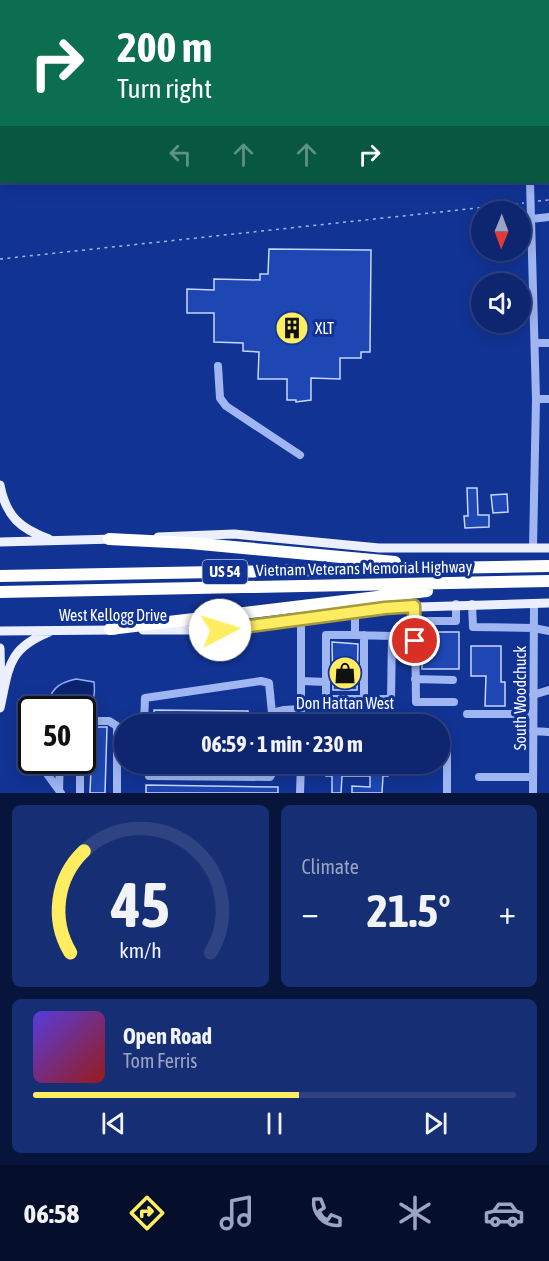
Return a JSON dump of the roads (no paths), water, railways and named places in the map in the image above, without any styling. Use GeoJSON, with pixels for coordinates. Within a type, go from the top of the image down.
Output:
{"type":"FeatureCollection","features":[{"type":"Feature","properties":{"kind":"highway"},"geometry":{"type":"LineString","coordinates":[[109,539],[190,543],[450,568]]}},
{"type":"Feature","properties":{"kind":"highway","name":"Vietnam Veterans Memorial Highway"},"geometry":{"type":"LineString","coordinates":[[0,576],[549,566]]}},
{"type":"Feature","properties":{"kind":"highway"},"geometry":{"type":"LineString","coordinates":[[110,630],[401,593],[523,581]]}},
{"type":"Feature","properties":{"kind":"highway","name":"Vietnam Veterans Memorial Highway"},"geometry":{"type":"LineString","coordinates":[[0,592],[549,581]]}},
{"type":"Feature","properties":{"kind":"main road"},"geometry":{"type":"LineString","coordinates":[[0,485],[5,502],[15,520],[32,533],[54,541]]}},
{"type":"Feature","properties":{"kind":"main road"},"geometry":{"type":"LineString","coordinates":[[0,542],[234,534],[379,548],[549,548]]}},
{"type":"Feature","properties":{"kind":"main road","name":"West Kellogg Drive"},"geometry":{"type":"LineString","coordinates":[[0,630],[220,630],[414,606],[549,603]]}},
{"type":"Feature","properties":{"kind":"main road"},"geometry":{"type":"LineString","coordinates":[[0,708],[13,657],[20,648],[34,638],[55,630]]}},
{"type":"Feature","properties":{"kind":"main road"},"geometry":{"type":"LineString","coordinates":[[0,648],[0,708]]}},
{"type":"Feature","properties":{"kind":"street"},"geometry":{"type":"LineString","coordinates":[[549,0],[549,9]]}},
{"type":"Feature","properties":{"kind":"street"},"geometry":{"type":"LineString","coordinates":[[530,183],[531,201]]}},
{"type":"Feature","properties":{"kind":"street"},"geometry":{"type":"LineString","coordinates":[[534,548],[536,399],[531,219],[549,217]]}},
{"type":"Feature","properties":{"kind":"street"},"geometry":{"type":"LineString","coordinates":[[535,343],[549,343]]}},
{"type":"Feature","properties":{"kind":"street"},"geometry":{"type":"LineString","coordinates":[[218,366],[220,398],[226,406],[300,455]]}},
{"type":"Feature","properties":{"kind":"street"},"geometry":{"type":"LineString","coordinates":[[536,399],[549,399]]}},
{"type":"Feature","properties":{"kind":"street","name":"South Woodchuck"},"geometry":{"type":"LineString","coordinates":[[533,793],[534,603]]}},
{"type":"Feature","properties":{"kind":"street"},"geometry":{"type":"LineString","coordinates":[[415,621],[456,621],[456,604]]}},
{"type":"Feature","properties":{"kind":"street"},"geometry":{"type":"LineString","coordinates":[[472,604],[473,627],[534,628],[549,631]]}},
{"type":"Feature","properties":{"kind":"street"},"geometry":{"type":"LineString","coordinates":[[414,606],[416,702],[454,702]]}},
{"type":"Feature","properties":{"kind":"street"},"geometry":{"type":"LineString","coordinates":[[355,612],[355,635]]}},
{"type":"Feature","properties":{"kind":"street"},"geometry":{"type":"LineString","coordinates":[[301,620],[301,714]]}},
{"type":"Feature","properties":{"kind":"street"},"geometry":{"type":"LineString","coordinates":[[326,635],[355,635],[392,636],[391,699],[326,699],[326,635]]}},
{"type":"Feature","properties":{"kind":"street"},"geometry":{"type":"LineString","coordinates":[[364,635],[364,699]]}},
{"type":"Feature","properties":{"kind":"street"},"geometry":{"type":"LineString","coordinates":[[416,679],[453,680]]}},
{"type":"Feature","properties":{"kind":"street"},"geometry":{"type":"LineString","coordinates":[[144,714],[145,698],[261,681],[269,683],[272,713],[301,709]]}},
{"type":"Feature","properties":{"kind":"street"},"geometry":{"type":"LineString","coordinates":[[301,681],[326,682]]}},
{"type":"Feature","properties":{"kind":"street"},"geometry":{"type":"LineString","coordinates":[[533,694],[548,692]]}},
{"type":"Feature","properties":{"kind":"street"},"geometry":{"type":"LineString","coordinates":[[467,714],[533,714]]}},
{"type":"Feature","properties":{"kind":"street"},"geometry":{"type":"LineString","coordinates":[[96,721],[109,721],[117,726],[117,793]]}},
{"type":"Feature","properties":{"kind":"street"},"geometry":{"type":"LineString","coordinates":[[533,732],[549,732]]}},
{"type":"Feature","properties":{"kind":"street"},"geometry":{"type":"LineString","coordinates":[[48,774],[60,791]]}},
{"type":"Feature","properties":{"kind":"street"},"geometry":{"type":"LineString","coordinates":[[60,774],[60,791]]}},
{"type":"Feature","properties":{"kind":"street"},"geometry":{"type":"LineString","coordinates":[[80,774],[80,793]]}},
{"type":"Feature","properties":{"kind":"street"},"geometry":{"type":"LineString","coordinates":[[149,774],[149,776],[270,777],[272,774]]}},
{"type":"Feature","properties":{"kind":"street"},"geometry":{"type":"LineString","coordinates":[[300,774],[300,793]]}},
{"type":"Feature","properties":{"kind":"street"},"geometry":{"type":"LineString","coordinates":[[447,774],[447,793]]}},
{"type":"Feature","properties":{"kind":"street"},"geometry":{"type":"LineString","coordinates":[[479,777],[533,777]]}},
{"type":"Feature","properties":{"kind":"place","name":"XLT"},"geometry":{"type":"Point","coordinates":[292,328]}},
{"type":"Feature","properties":{"kind":"place","name":"Don Hattan West"},"geometry":{"type":"Point","coordinates":[345,673]}}]}
